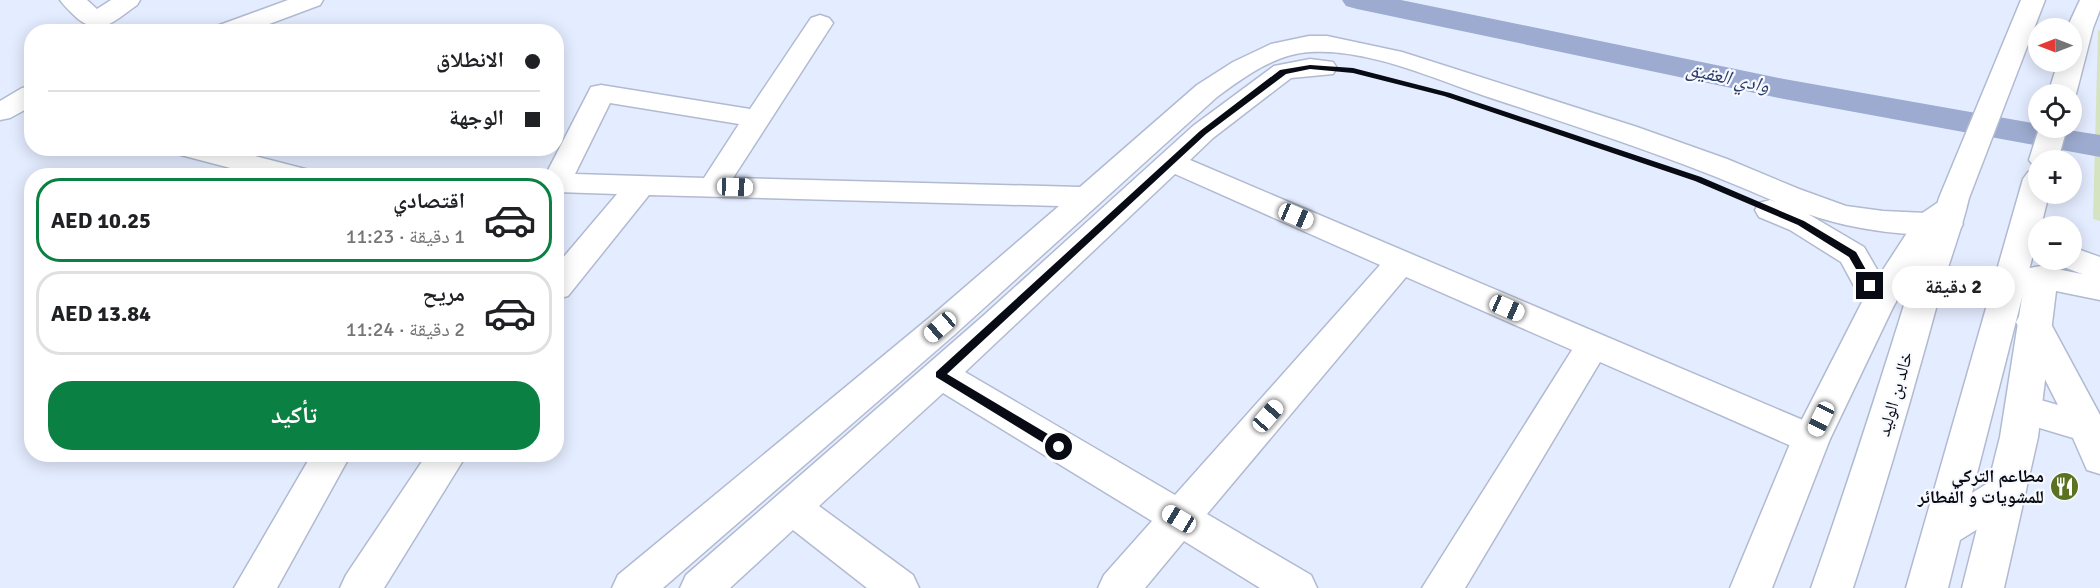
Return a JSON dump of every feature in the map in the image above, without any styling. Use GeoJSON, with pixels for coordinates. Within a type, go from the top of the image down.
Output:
{"type":"FeatureCollection","features":[{"type":"Feature","properties":{"kind":"main road"},"geometry":{"type":"LineString","coordinates":[[72,0],[94,24]]}},
{"type":"Feature","properties":{"kind":"main road"},"geometry":{"type":"LineString","coordinates":[[98,24],[128,0]]}},
{"type":"Feature","properties":{"kind":"main road"},"geometry":{"type":"LineString","coordinates":[[245,24],[310,0]]}},
{"type":"Feature","properties":{"kind":"main road"},"geometry":{"type":"LineString","coordinates":[[2082,23],[2092,0]]}},
{"type":"Feature","properties":{"kind":"main road"},"geometry":{"type":"LineString","coordinates":[[1751,588],[1811,439],[1879,302],[1946,213],[2028,5]]}},
{"type":"Feature","properties":{"kind":"main road"},"geometry":{"type":"LineString","coordinates":[[713,186],[820,23]]}},
{"type":"Feature","properties":{"kind":"main road"},"geometry":{"type":"LineString","coordinates":[[633,588],[940,327],[1207,91],[1249,62],[1272,52],[1310,44],[1350,48],[1413,63],[1703,171],[1801,223],[1853,255],[1879,302]]}},
{"type":"Feature","properties":{"kind":"main road"},"geometry":{"type":"LineString","coordinates":[[701,588],[940,374],[1203,132],[1283,72],[1310,67],[1353,70],[1447,95],[1861,219],[1946,213]]}},
{"type":"Feature","properties":{"kind":"main road"},"geometry":{"type":"LineString","coordinates":[[563,168],[601,93],[758,119]]}},
{"type":"Feature","properties":{"kind":"main road"},"geometry":{"type":"LineString","coordinates":[[219,156],[267,168]]}},
{"type":"Feature","properties":{"kind":"main road"},"geometry":{"type":"LineString","coordinates":[[1171,162],[1811,439]]}},
{"type":"Feature","properties":{"kind":"main road"},"geometry":{"type":"LineString","coordinates":[[564,182],[1088,197]]}},
{"type":"Feature","properties":{"kind":"main road"},"geometry":{"type":"LineString","coordinates":[[564,278],[642,184]]}},
{"type":"Feature","properties":{"kind":"main road","name":"خالد بن الوليد"},"geometry":{"type":"LineString","coordinates":[[1832,588],[1880,446],[1946,213]]}},
{"type":"Feature","properties":{"kind":"main road"},"geometry":{"type":"LineString","coordinates":[[1927,588],[1942,531],[2026,279],[2028,259]]}},
{"type":"Feature","properties":{"kind":"main road"},"geometry":{"type":"LineString","coordinates":[[1119,588],[1401,261]]}},
{"type":"Feature","properties":{"kind":"main road"},"geometry":{"type":"LineString","coordinates":[[2082,262],[2100,269]]}},
{"type":"Feature","properties":{"kind":"main road"},"geometry":{"type":"LineString","coordinates":[[2026,279],[2100,289]]}},
{"type":"Feature","properties":{"kind":"main road"},"geometry":{"type":"LineString","coordinates":[[1983,588],[2019,437],[2023,409],[2033,322],[2026,279]]}},
{"type":"Feature","properties":{"kind":"main road"},"geometry":{"type":"LineString","coordinates":[[2033,322],[2096,439]]}},
{"type":"Feature","properties":{"kind":"main road"},"geometry":{"type":"LineString","coordinates":[[1443,588],[1593,344]]}},
{"type":"Feature","properties":{"kind":"main road"},"geometry":{"type":"LineString","coordinates":[[940,374],[1296,588]]}},
{"type":"Feature","properties":{"kind":"main road"},"geometry":{"type":"LineString","coordinates":[[2023,409],[2096,439]]}},
{"type":"Feature","properties":{"kind":"main road"},"geometry":{"type":"LineString","coordinates":[[816,433],[853,452]]}},
{"type":"Feature","properties":{"kind":"main road"},"geometry":{"type":"LineString","coordinates":[[255,588],[327,462]]}},
{"type":"Feature","properties":{"kind":"main road"},"geometry":{"type":"LineString","coordinates":[[361,588],[443,462]]}},
{"type":"Feature","properties":{"kind":"main road"},"geometry":{"type":"LineString","coordinates":[[1942,531],[2006,492]]}},
{"type":"Feature","properties":{"kind":"main road"},"geometry":{"type":"LineString","coordinates":[[791,507],[898,588]]}},
{"type":"Feature","properties":{"kind":"green space"},"geometry":{"type":"Polygon","coordinates":[[[2098,30],[2100,31],[2100,221],[2093,219],[2098,30]]]}},
{"type":"Feature","properties":{"kind":"waterway","name":"وادي العقيق"},"geometry":{"type":"LineString","coordinates":[[1357,0],[1784,89],[2100,146]]}},
{"type":"Feature","properties":{"kind":"place","name":"مطاعم التركي للمشويات و الفطائر"},"geometry":{"type":"Point","coordinates":[2065,486]}},
{"type":"Feature","properties":{"kind":"route"},"geometry":{"type":"LineString","coordinates":[[1059,447],[940,374],[1203,132],[1283,72],[1310,67],[1353,70],[1447,95],[1698,179],[1801,223],[1853,255],[1870,286]]}}]}
